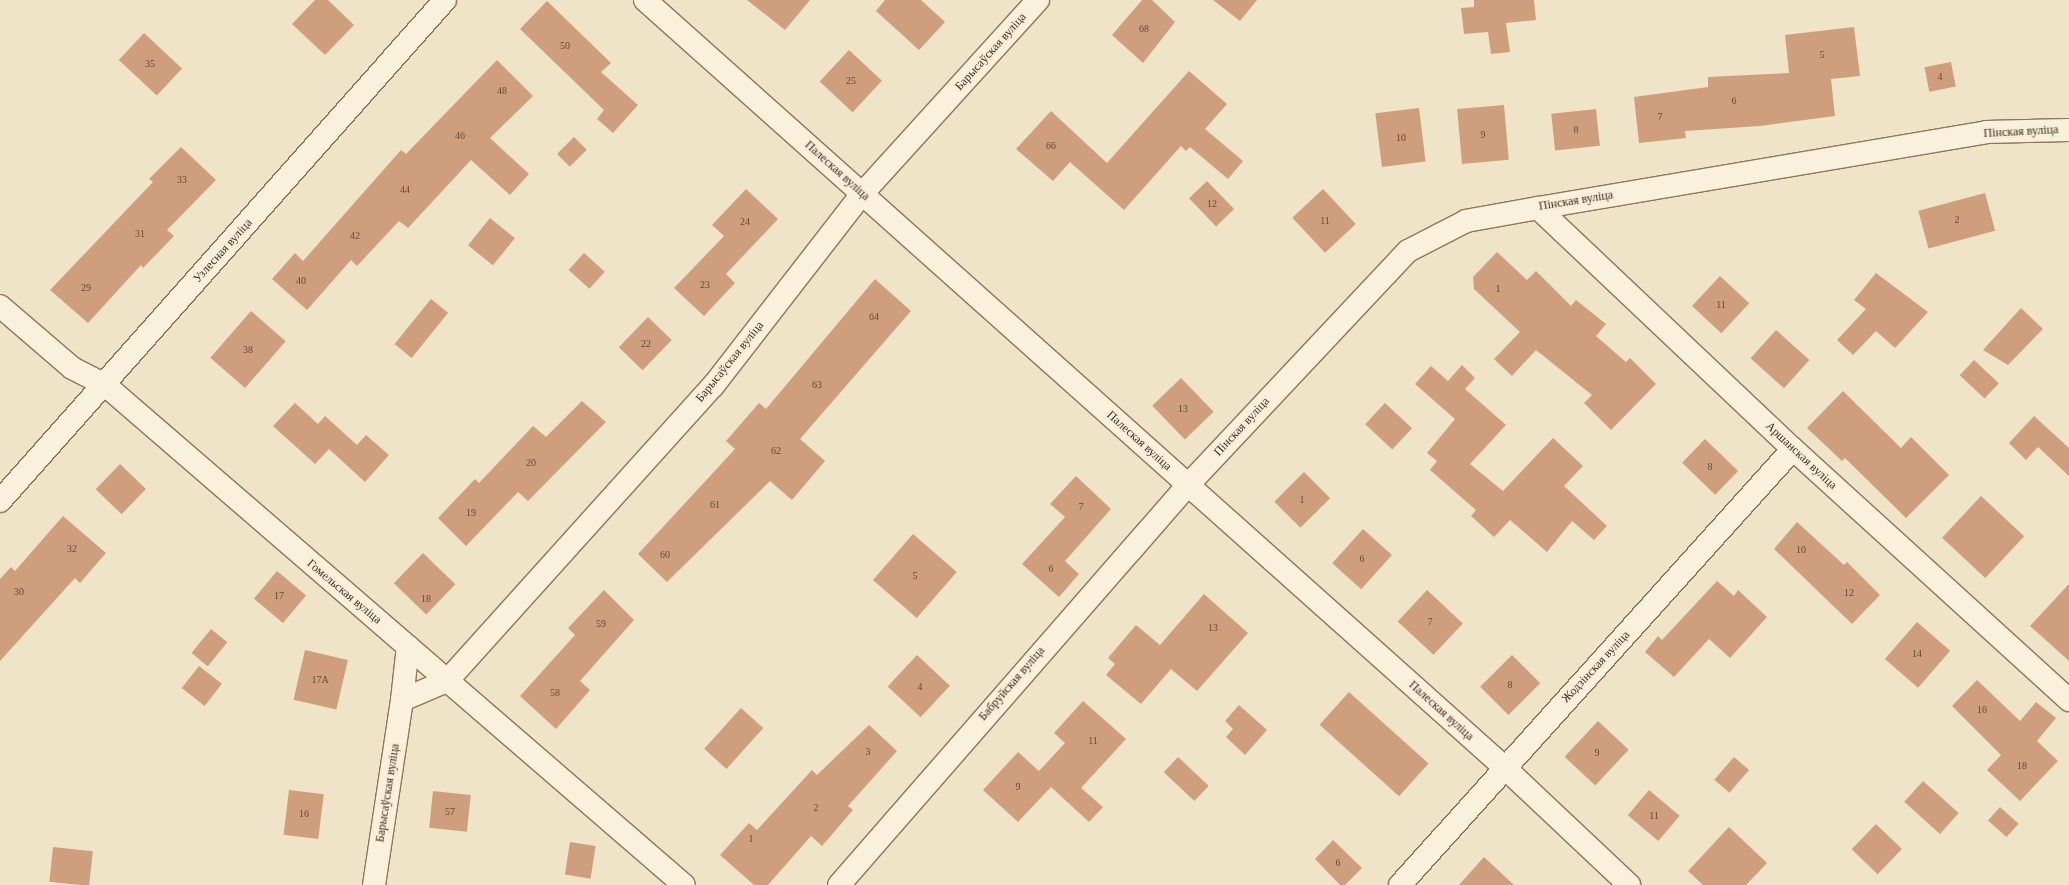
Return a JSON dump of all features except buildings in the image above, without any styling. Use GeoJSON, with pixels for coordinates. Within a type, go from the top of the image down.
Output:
{"type":"FeatureCollection","features":[{"type":"Feature","properties":{"kind":"street","name":"Узлесная вуліца"},"geometry":{"type":"LineString","coordinates":[[0,501],[445,0]]}},
{"type":"Feature","properties":{"kind":"street","name":"Палеская вуліца"},"geometry":{"type":"LineString","coordinates":[[645,0],[1504,766],[1629,885]]}},
{"type":"Feature","properties":{"kind":"street","name":"Барысаўская вуліца"},"geometry":{"type":"LineString","coordinates":[[402,700],[447,681],[713,386],[862,194],[1038,0]]}},
{"type":"Feature","properties":{"kind":"street","name":"Пінская вуліца"},"geometry":{"type":"LineString","coordinates":[[1188,484],[1408,251],[1466,221],[1986,132],[2069,130]]}},
{"type":"Feature","properties":{"kind":"street","name":"Аршанская вуліца"},"geometry":{"type":"LineString","coordinates":[[1538,208],[1793,450],[2069,700]]}},
{"type":"Feature","properties":{"kind":"street","name":"Гомельская вуліца"},"geometry":{"type":"LineString","coordinates":[[0,306],[72,368],[104,384],[684,885]]}},
{"type":"Feature","properties":{"kind":"street","name":"Жодзінская вуліца"},"geometry":{"type":"LineString","coordinates":[[1400,885],[1504,766],[1655,604],[1793,450]]}},
{"type":"Feature","properties":{"kind":"street","name":"Бабруйская вуліца"},"geometry":{"type":"LineString","coordinates":[[839,885],[1188,484]]}},
{"type":"Feature","properties":{"kind":"street","name":"Барысаўская вуліца"},"geometry":{"type":"LineString","coordinates":[[374,885],[402,700],[408,646]]}}]}
